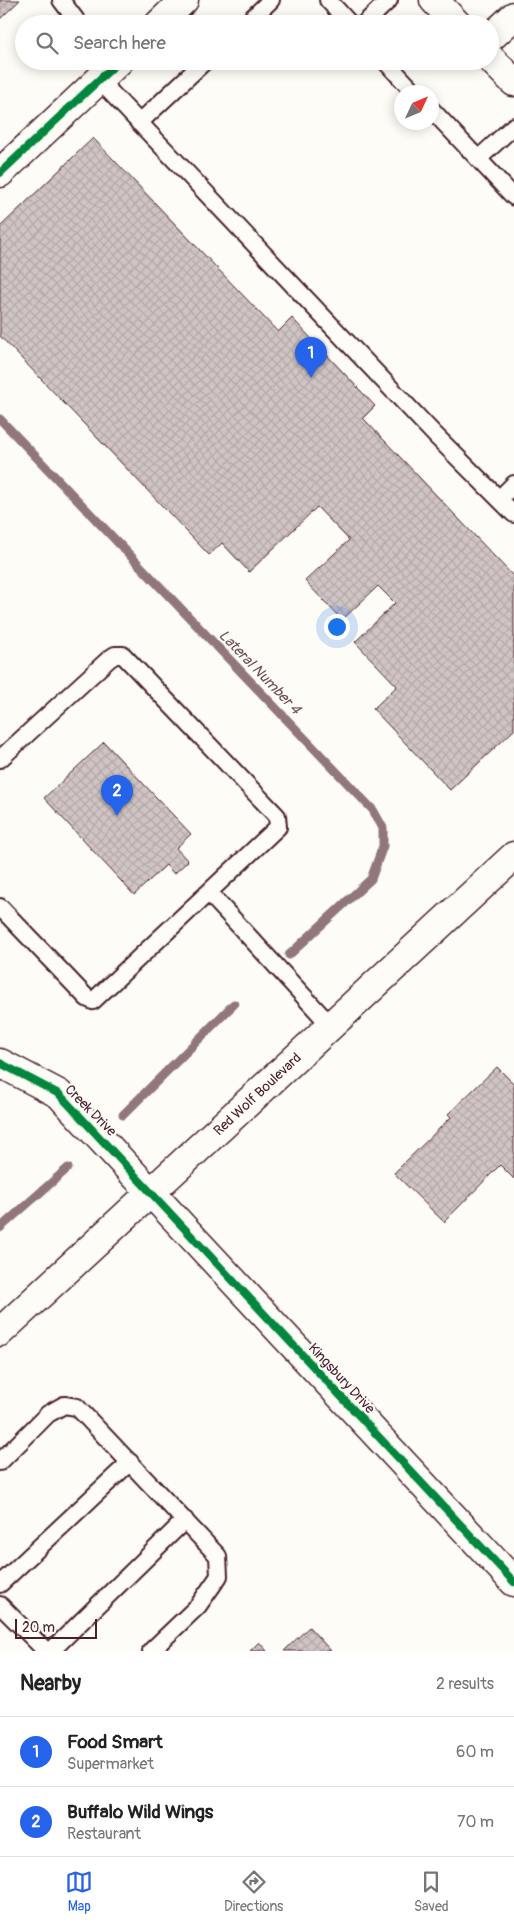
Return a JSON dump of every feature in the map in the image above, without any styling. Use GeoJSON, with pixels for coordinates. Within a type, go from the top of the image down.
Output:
{"type":"FeatureCollection","features":[{"type":"Feature","properties":{"kind":"main road"},"geometry":{"type":"LineString","coordinates":[[168,15],[184,0]]}},
{"type":"Feature","properties":{"kind":"main road"},"geometry":{"type":"LineString","coordinates":[[434,0],[448,15]]}},
{"type":"Feature","properties":{"kind":"main road"},"geometry":{"type":"LineString","coordinates":[[499,30],[514,16]]}},
{"type":"Feature","properties":{"kind":"main road"},"geometry":{"type":"LineString","coordinates":[[499,67],[514,82]]}},
{"type":"Feature","properties":{"kind":"main road"},"geometry":{"type":"LineString","coordinates":[[0,173],[108,70]]}},
{"type":"Feature","properties":{"kind":"main road","name":"Red Wolf Boulevard"},"geometry":{"type":"LineString","coordinates":[[0,1332],[514,856]]}},
{"type":"Feature","properties":{"kind":"main road","name":"Creek Drive"},"geometry":{"type":"LineString","coordinates":[[0,1063],[59,1094],[152,1191]]}},
{"type":"Feature","properties":{"kind":"main road","name":"Kingsbury Drive"},"geometry":{"type":"LineString","coordinates":[[152,1191],[513,1579]]}},
{"type":"Feature","properties":{"kind":"lane"},"geometry":{"type":"LineString","coordinates":[[61,0],[72,15]]}},
{"type":"Feature","properties":{"kind":"lane"},"geometry":{"type":"LineString","coordinates":[[255,15],[271,0]]}},
{"type":"Feature","properties":{"kind":"lane"},"geometry":{"type":"LineString","coordinates":[[328,0],[342,15]]}},
{"type":"Feature","properties":{"kind":"lane"},"geometry":{"type":"LineString","coordinates":[[373,15],[389,0]]}},
{"type":"Feature","properties":{"kind":"lane"},"geometry":{"type":"LineString","coordinates":[[111,70],[140,123],[428,428],[514,514]]}},
{"type":"Feature","properties":{"kind":"lane"},"geometry":{"type":"LineString","coordinates":[[140,123],[196,70]]}},
{"type":"Feature","properties":{"kind":"lane"},"geometry":{"type":"LineString","coordinates":[[393,70],[407,85]]}},
{"type":"Feature","properties":{"kind":"lane"},"geometry":{"type":"LineString","coordinates":[[439,117],[514,197]]}},
{"type":"Feature","properties":{"kind":"lane"},"geometry":{"type":"LineString","coordinates":[[478,159],[514,126]]}},
{"type":"Feature","properties":{"kind":"lane"},"geometry":{"type":"LineString","coordinates":[[499,498],[514,484]]}},
{"type":"Feature","properties":{"kind":"lane"},"geometry":{"type":"LineString","coordinates":[[0,759],[108,659],[115,655],[123,655],[277,816],[279,821],[278,827],[93,1001],[87,998],[0,907]]}},
{"type":"Feature","properties":{"kind":"lane"},"geometry":{"type":"LineString","coordinates":[[209,892],[331,1026]]}},
{"type":"Feature","properties":{"kind":"lane"},"geometry":{"type":"LineString","coordinates":[[0,1462],[48,1414],[64,1405],[77,1407],[218,1556],[219,1576],[198,1606],[151,1651]]}},
{"type":"Feature","properties":{"kind":"lane"},"geometry":{"type":"LineString","coordinates":[[0,1584],[130,1462]]}},
{"type":"Feature","properties":{"kind":"lane"},"geometry":{"type":"LineString","coordinates":[[51,1651],[185,1520]]}},
{"type":"Feature","properties":{"kind":"lane"},"geometry":{"type":"LineString","coordinates":[[0,1605],[46,1651]]}},
{"type":"Feature","properties":{"kind":"building"},"geometry":{"type":"Polygon","coordinates":[[[0,0],[20,0],[0,19],[0,0]]]}},
{"type":"Feature","properties":{"kind":"building"},"geometry":{"type":"Polygon","coordinates":[[[93,138],[278,332],[292,318],[375,406],[363,418],[514,577],[514,730],[450,790],[373,709],[397,686],[355,642],[395,603],[378,586],[342,620],[305,581],[349,540],[317,507],[249,572],[222,543],[209,555],[0,336],[0,227],[93,138]]]}},
{"type":"Feature","properties":{"kind":"building"},"geometry":{"type":"Polygon","coordinates":[[[104,742],[191,834],[176,848],[188,861],[174,874],[166,865],[134,895],[44,798],[104,742]]]}},
{"type":"Feature","properties":{"kind":"building"},"geometry":{"type":"Polygon","coordinates":[[[497,1067],[514,1084],[514,1179],[500,1165],[444,1222],[394,1173],[451,1117],[448,1114],[497,1067]]]}},
{"type":"Feature","properties":{"kind":"building"},"geometry":{"type":"Polygon","coordinates":[[[309,1627],[331,1651],[284,1651],[309,1627]]]}},
{"type":"Feature","properties":{"kind":"building"},"geometry":{"type":"Polygon","coordinates":[[[259,1642],[267,1651],[250,1651],[259,1642]]]}},
{"type":"Feature","properties":{"kind":"waterway","name":"Lateral Number 4"},"geometry":{"type":"LineString","coordinates":[[0,419],[373,810],[383,828],[383,846],[371,879],[289,955]]}},
{"type":"Feature","properties":{"kind":"waterway","name":"Lateral Number 4"},"geometry":{"type":"LineString","coordinates":[[123,1115],[234,1004]]}},
{"type":"Feature","properties":{"kind":"waterway","name":"Lateral Number 4"},"geometry":{"type":"LineString","coordinates":[[0,1228],[68,1168]]}},
{"type":"Feature","properties":{"kind":"cycle path"},"geometry":{"type":"LineString","coordinates":[[0,173],[109,70]]}},
{"type":"Feature","properties":{"kind":"cycle path"},"geometry":{"type":"LineString","coordinates":[[0,1063],[59,1094],[514,1582]]}},
{"type":"Feature","properties":{"kind":"place","name":"Food Smart"},"geometry":{"type":"Point","coordinates":[311,378]}},
{"type":"Feature","properties":{"kind":"place","name":"Buffalo Wild Wings"},"geometry":{"type":"Point","coordinates":[117,816]}}]}
